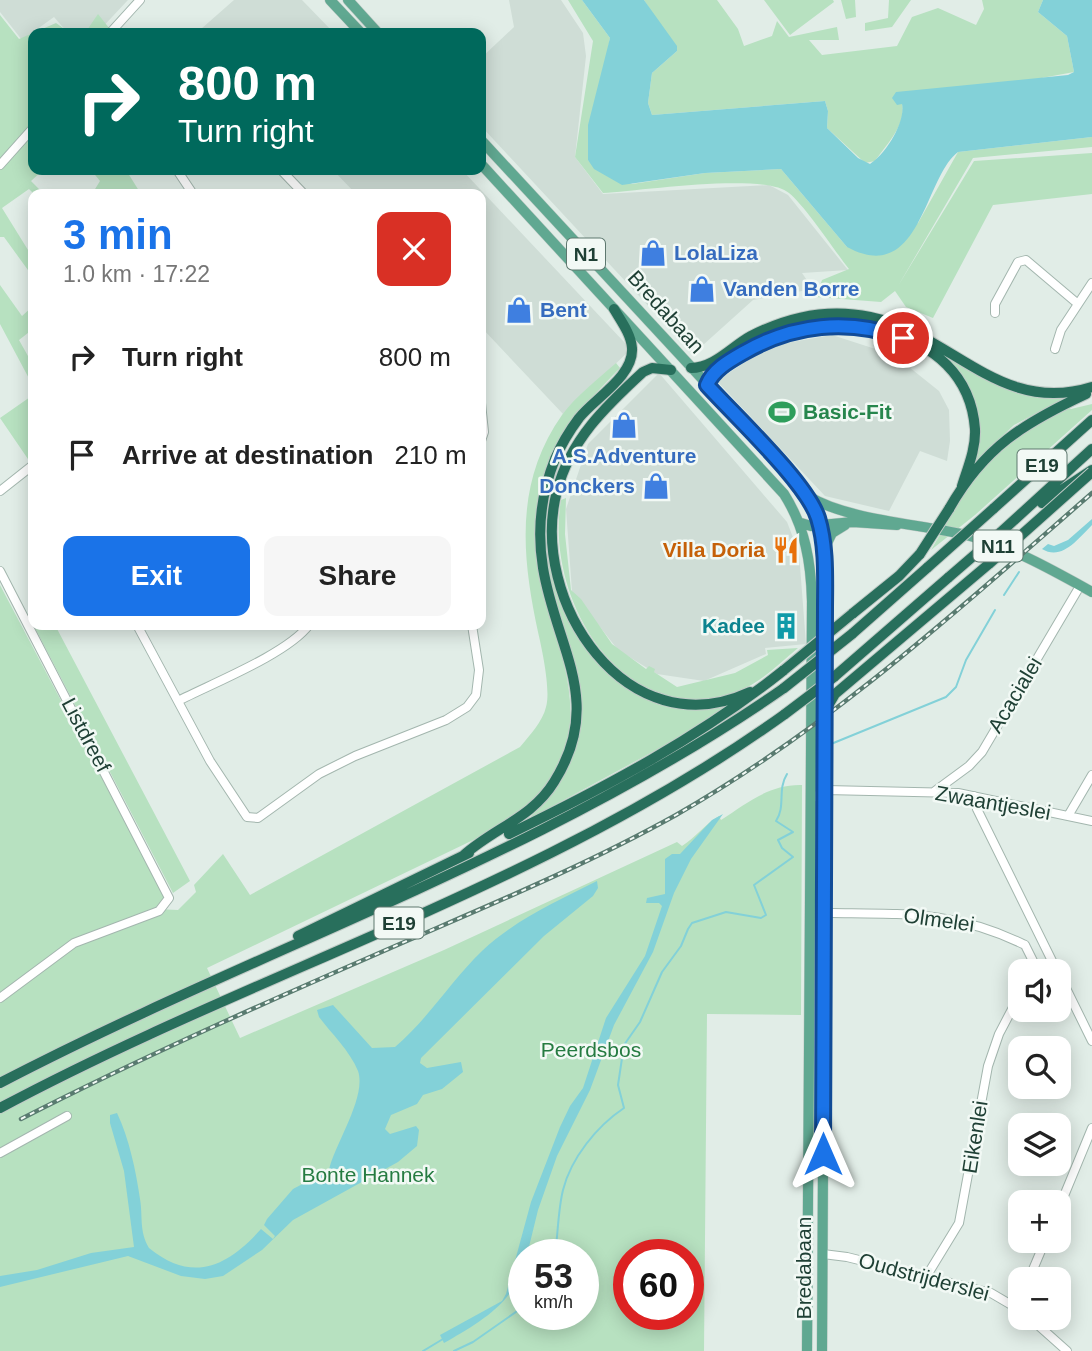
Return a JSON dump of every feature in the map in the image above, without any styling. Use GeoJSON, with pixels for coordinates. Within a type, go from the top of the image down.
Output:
{"type":"FeatureCollection","features":[{"type":"Feature","properties":{"kind":"highway"},"geometry":{"type":"LineString","coordinates":[[464,855],[476,845],[517,822],[536,804],[554,783],[574,736],[576,687],[543,570],[540,539],[542,505],[556,458],[579,418],[622,374],[631,360],[631,343],[614,309]]}},
{"type":"Feature","properties":{"kind":"highway"},"geometry":{"type":"LineString","coordinates":[[691,368],[707,366],[751,336],[798,318],[847,313],[907,329],[978,370],[1022,390],[1057,395],[1092,389]]}},
{"type":"Feature","properties":{"kind":"highway"},"geometry":{"type":"LineString","coordinates":[[251,964],[270,950],[581,799],[651,761],[738,706],[899,576],[920,554],[962,486],[972,459],[975,429],[961,382],[927,351],[883,331],[842,325],[796,330],[768,339],[736,357],[715,373],[707,385]]}},
{"type":"Feature","properties":{"kind":"highway"},"geometry":{"type":"LineString","coordinates":[[671,370],[652,368],[643,372],[594,420],[565,467],[552,515],[551,537],[560,591],[576,627],[601,659],[634,687],[659,699],[703,706],[741,696],[768,683]]}},
{"type":"Feature","properties":{"kind":"highway"},"geometry":{"type":"LineString","coordinates":[[962,486],[1008,436],[1092,389]]}},
{"type":"Feature","properties":{"kind":"highway","name":"E19"},"geometry":{"type":"LineString","coordinates":[[0,1083],[251,964],[462,870],[587,809],[669,764],[784,688],[852,634],[1092,420]]}},
{"type":"Feature","properties":{"kind":"highway","name":"E19"},"geometry":{"type":"LineString","coordinates":[[0,1108],[233,995],[484,885],[604,826],[690,778],[785,714],[852,662],[1092,449]]}},
{"type":"Feature","properties":{"kind":"highway"},"geometry":{"type":"LineString","coordinates":[[1000,533],[1092,471]]}},
{"type":"Feature","properties":{"kind":"highway"},"geometry":{"type":"LineString","coordinates":[[825,711],[835,694],[990,563],[1092,471]]}},
{"type":"Feature","properties":{"kind":"main road"},"geometry":{"type":"LineString","coordinates":[[330,0],[356,28]]}},
{"type":"Feature","properties":{"kind":"main road"},"geometry":{"type":"LineString","coordinates":[[348,0],[373,28]]}},
{"type":"Feature","properties":{"kind":"main road","name":"Bredabaan"},"geometry":{"type":"LineString","coordinates":[[486,145],[805,494],[819,520],[823,550],[826,790],[822,1351]]}},
{"type":"Feature","properties":{"kind":"main road","name":"Bredabaan"},"geometry":{"type":"LineString","coordinates":[[486,169],[784,494],[801,523],[811,568],[807,1351]]}},
{"type":"Feature","properties":{"kind":"main road"},"geometry":{"type":"LineString","coordinates":[[724,429],[734,428],[736,417]]}},
{"type":"Feature","properties":{"kind":"main road","name":"N11"},"geometry":{"type":"LineString","coordinates":[[805,494],[853,517]]}},
{"type":"Feature","properties":{"kind":"main road"},"geometry":{"type":"LineString","coordinates":[[823,550],[832,533],[853,517]]}},
{"type":"Feature","properties":{"kind":"main road","name":"N11"},"geometry":{"type":"LineString","coordinates":[[801,523],[853,517],[971,537],[1002,547],[1092,593]]}},
{"type":"Feature","properties":{"kind":"street"},"geometry":{"type":"LineString","coordinates":[[115,28],[140,0]]}},
{"type":"Feature","properties":{"kind":"street"},"geometry":{"type":"LineString","coordinates":[[0,165],[28,134]]}},
{"type":"Feature","properties":{"kind":"street"},"geometry":{"type":"LineString","coordinates":[[286,175],[299,189]]}},
{"type":"Feature","properties":{"kind":"street"},"geometry":{"type":"LineString","coordinates":[[995,313],[995,304],[1018,262],[1026,260],[1078,304]]}},
{"type":"Feature","properties":{"kind":"street"},"geometry":{"type":"LineString","coordinates":[[1055,349],[1061,330],[1092,283]]}},
{"type":"Feature","properties":{"kind":"street"},"geometry":{"type":"LineString","coordinates":[[0,491],[28,469]]}},
{"type":"Feature","properties":{"kind":"street","name":"Listdreef"},"geometry":{"type":"LineString","coordinates":[[0,571],[28,615]]}},
{"type":"Feature","properties":{"kind":"street","name":"Acacialei"},"geometry":{"type":"LineString","coordinates":[[935,791],[969,766],[982,752],[1080,586]]}},
{"type":"Feature","properties":{"kind":"street","name":"Listdreef"},"geometry":{"type":"LineString","coordinates":[[0,998],[74,943],[159,911],[169,900],[167,889],[36,630]]}},
{"type":"Feature","properties":{"kind":"street"},"geometry":{"type":"LineString","coordinates":[[140,630],[210,761],[247,817],[258,818],[319,774],[355,756],[446,720],[467,707],[476,695],[479,670],[473,630]]}},
{"type":"Feature","properties":{"kind":"street"},"geometry":{"type":"LineString","coordinates":[[178,701],[281,648],[305,630]]}},
{"type":"Feature","properties":{"kind":"street"},"geometry":{"type":"LineString","coordinates":[[811,639],[825,639]]}},
{"type":"Feature","properties":{"kind":"street"},"geometry":{"type":"LineString","coordinates":[[1068,816],[1092,775]]}},
{"type":"Feature","properties":{"kind":"street"},"geometry":{"type":"LineString","coordinates":[[811,801],[826,790]]}},
{"type":"Feature","properties":{"kind":"street","name":"Zwaantjeslei"},"geometry":{"type":"LineString","coordinates":[[826,790],[935,791],[974,796],[1092,821]]}},
{"type":"Feature","properties":{"kind":"street"},"geometry":{"type":"LineString","coordinates":[[974,796],[976,809],[1052,959]]}},
{"type":"Feature","properties":{"kind":"street","name":"Olmelei"},"geometry":{"type":"LineString","coordinates":[[831,913],[950,918],[979,924],[1025,945]]}},
{"type":"Feature","properties":{"kind":"street"},"geometry":{"type":"LineString","coordinates":[[1031,959],[1025,945],[1041,936]]}},
{"type":"Feature","properties":{"kind":"street"},"geometry":{"type":"LineString","coordinates":[[1071,999],[1092,1041]]}},
{"type":"Feature","properties":{"kind":"street","name":"Eikenlei"},"geometry":{"type":"LineString","coordinates":[[926,1277],[952,1238],[961,1215],[988,1066],[1008,1017]]}},
{"type":"Feature","properties":{"kind":"street"},"geometry":{"type":"LineString","coordinates":[[0,1153],[67,1116]]}},
{"type":"Feature","properties":{"kind":"street"},"geometry":{"type":"LineString","coordinates":[[1066,1190],[1092,1128]]}},
{"type":"Feature","properties":{"kind":"street","name":"Oudstrijderslei"},"geometry":{"type":"LineString","coordinates":[[823,1254],[847,1256],[991,1293],[1008,1301]]}},
{"type":"Feature","properties":{"kind":"street"},"geometry":{"type":"LineString","coordinates":[[1043,1330],[1067,1351]]}},
{"type":"Feature","properties":{"kind":"shaded area"},"geometry":{"type":"Polygon","coordinates":[[[0,0],[128,0],[102,28],[64,28],[54,17],[39,28],[28,28],[28,36],[22,40],[0,12],[0,0]]]}},
{"type":"Feature","properties":{"kind":"shaded area"},"geometry":{"type":"Polygon","coordinates":[[[234,0],[302,0],[329,28],[202,28],[234,0]]]}},
{"type":"Feature","properties":{"kind":"shaded area"},"geometry":{"type":"Polygon","coordinates":[[[509,0],[561,0],[583,33],[586,56],[575,157],[603,194],[769,185],[788,195],[848,270],[802,273],[813,289],[753,300],[693,354],[486,131],[486,53],[514,27],[509,0]]]}},
{"type":"Feature","properties":{"kind":"shaded area"},"geometry":{"type":"Polygon","coordinates":[[[338,175],[467,175],[480,189],[351,189],[338,175]]]}},
{"type":"Feature","properties":{"kind":"shaded area"},"geometry":{"type":"Polygon","coordinates":[[[486,195],[625,343],[629,351],[563,414],[486,332],[486,195]]]}},
{"type":"Feature","properties":{"kind":"shaded area"},"geometry":{"type":"Polygon","coordinates":[[[832,335],[894,355],[939,391],[949,410],[950,441],[947,461],[920,451],[889,511],[825,496],[717,381],[769,346],[832,335]]]}},
{"type":"Feature","properties":{"kind":"shaded area"},"geometry":{"type":"Polygon","coordinates":[[[659,373],[787,522],[799,553],[806,644],[765,648],[766,654],[704,681],[657,674],[618,650],[572,591],[566,509],[588,444],[659,373]]]}},
{"type":"Feature","properties":{"kind":"green space"},"geometry":{"type":"Polygon","coordinates":[[[568,0],[582,0],[610,38],[588,160],[632,184],[705,173],[781,169],[847,247],[918,223],[958,152],[1092,137],[1092,147],[973,158],[898,286],[974,161],[1092,153],[1092,194],[993,205],[933,318],[906,307],[895,291],[881,302],[816,297],[822,280],[849,269],[789,193],[775,187],[729,183],[603,193],[575,157],[593,41],[568,0]]]}},
{"type":"Feature","properties":{"kind":"green space"},"geometry":{"type":"Polygon","coordinates":[[[644,0],[717,0],[738,29],[744,46],[772,36],[777,21],[789,37],[837,27],[839,40],[809,40],[822,55],[897,46],[912,17],[938,8],[976,25],[984,9],[982,0],[1043,0],[1038,12],[1067,36],[1074,72],[902,104],[903,112],[895,134],[875,161],[865,163],[827,128],[828,111],[825,101],[652,115],[648,103],[652,73],[677,51],[644,0]]]}},
{"type":"Feature","properties":{"kind":"green space"},"geometry":{"type":"Polygon","coordinates":[[[764,0],[833,0],[834,2],[790,35],[764,0]]]}},
{"type":"Feature","properties":{"kind":"green space"},"geometry":{"type":"Polygon","coordinates":[[[841,0],[855,0],[856,17],[846,19],[841,0]]]}},
{"type":"Feature","properties":{"kind":"green space"},"geometry":{"type":"Polygon","coordinates":[[[889,0],[911,0],[892,27],[865,31],[865,23],[888,18],[889,0]]]}},
{"type":"Feature","properties":{"kind":"green space"},"geometry":{"type":"Polygon","coordinates":[[[98,14],[109,28],[88,28],[98,14]]]}},
{"type":"Feature","properties":{"kind":"green space"},"geometry":{"type":"Polygon","coordinates":[[[0,15],[19,39],[28,35],[28,175],[38,175],[31,181],[39,189],[28,189],[2,208],[28,250],[28,270],[4,237],[0,237],[0,15]]]}},
{"type":"Feature","properties":{"kind":"green space"},"geometry":{"type":"Polygon","coordinates":[[[56,23],[63,28],[44,28],[56,23]]]}},
{"type":"Feature","properties":{"kind":"green space"},"geometry":{"type":"Polygon","coordinates":[[[95,175],[129,175],[138,189],[95,189],[100,181],[95,175]]]}},
{"type":"Feature","properties":{"kind":"green space"},"geometry":{"type":"Polygon","coordinates":[[[0,285],[22,316],[28,311],[28,333],[19,340],[28,356],[28,377],[0,324],[0,285]]]}},
{"type":"Feature","properties":{"kind":"green space"},"geometry":{"type":"Polygon","coordinates":[[[892,327],[1021,393],[1065,398],[1014,425],[975,462],[977,420],[947,362],[892,327]]]}},
{"type":"Feature","properties":{"kind":"green space","name":"Bonte Hannek"},"geometry":{"type":"Polygon","coordinates":[[[616,363],[620,368],[587,404],[561,439],[543,480],[538,502],[535,528],[537,562],[569,689],[568,736],[562,758],[550,780],[528,805],[494,830],[207,968],[240,1038],[444,950],[677,842],[682,846],[719,816],[721,820],[769,791],[802,785],[801,1015],[707,1014],[704,1351],[0,1351],[0,585],[165,898],[156,909],[178,910],[196,892],[194,885],[223,854],[250,895],[520,747],[539,723],[546,707],[547,691],[544,659],[528,576],[526,521],[529,494],[547,441],[562,415],[580,394],[616,363]]]}},
{"type":"Feature","properties":{"kind":"green space"},"geometry":{"type":"Polygon","coordinates":[[[28,398],[28,459],[0,418],[28,398]]]}},
{"type":"Feature","properties":{"kind":"green space"},"geometry":{"type":"Polygon","coordinates":[[[1092,404],[1092,410],[975,515],[931,550],[970,483],[1011,438],[1067,407],[1071,409],[1092,404]]]}},
{"type":"Feature","properties":{"kind":"green space"},"geometry":{"type":"Polygon","coordinates":[[[566,498],[565,534],[571,590],[581,599],[612,644],[646,669],[649,666],[655,669],[654,672],[677,687],[735,673],[768,655],[767,650],[798,648],[762,678],[730,694],[680,698],[646,687],[618,667],[594,640],[576,608],[564,572],[559,535],[561,500],[566,498]]]}},
{"type":"Feature","properties":{"kind":"green space"},"geometry":{"type":"Polygon","coordinates":[[[547,501],[551,504],[554,581],[563,607],[598,660],[669,706],[702,710],[725,707],[669,743],[529,819],[566,772],[575,747],[581,711],[579,682],[554,600],[544,550],[547,501]]]}},
{"type":"Feature","properties":{"kind":"green space"},"geometry":{"type":"Polygon","coordinates":[[[36,630],[58,630],[190,881],[173,893],[36,630]]]}},
{"type":"Feature","properties":{"kind":"water"},"geometry":{"type":"Polygon","coordinates":[[[582,0],[644,0],[677,46],[677,51],[652,73],[648,103],[652,115],[825,101],[828,111],[827,128],[858,158],[870,164],[888,146],[898,129],[902,104],[897,105],[892,98],[896,92],[1068,75],[1074,72],[1067,36],[1038,12],[1043,0],[1092,0],[1092,137],[958,152],[947,165],[918,224],[906,241],[891,253],[872,255],[847,247],[781,169],[705,173],[622,185],[594,169],[588,160],[588,125],[610,38],[582,0]]]}},
{"type":"Feature","properties":{"kind":"water"},"geometry":{"type":"Polygon","coordinates":[[[1092,519],[1092,525],[1069,547],[1056,552],[1042,549],[1048,544],[1054,546],[1068,540],[1092,519]]]}},
{"type":"Feature","properties":{"kind":"water"},"geometry":{"type":"Polygon","coordinates":[[[723,814],[691,859],[674,893],[653,952],[614,1025],[590,1090],[557,1156],[531,1239],[521,1239],[531,1202],[560,1127],[583,1088],[606,1018],[645,956],[662,906],[659,903],[646,903],[647,898],[665,894],[665,859],[672,854],[680,854],[712,820],[723,814]]]}},
{"type":"Feature","properties":{"kind":"water"},"geometry":{"type":"Polygon","coordinates":[[[597,881],[598,888],[593,896],[544,936],[421,1058],[420,1063],[427,1068],[461,1062],[463,1072],[442,1089],[423,1095],[417,1104],[391,1115],[385,1129],[390,1134],[416,1126],[419,1130],[417,1146],[398,1162],[293,1220],[262,1250],[223,1276],[205,1279],[181,1276],[128,1256],[0,1287],[0,1276],[37,1270],[91,1253],[134,1247],[124,1171],[110,1123],[110,1115],[117,1113],[132,1155],[143,1230],[149,1248],[165,1259],[195,1268],[223,1261],[236,1253],[261,1229],[273,1239],[275,1236],[264,1225],[267,1219],[293,1189],[329,1170],[358,1094],[360,1082],[355,1064],[319,1017],[317,1010],[333,1005],[372,1048],[395,1047],[495,940],[537,912],[597,881]]]}},
{"type":"Feature","properties":{"kind":"water"},"geometry":{"type":"Polygon","coordinates":[[[508,1287],[508,1296],[496,1308],[444,1343],[440,1335],[502,1301],[508,1287]]]}},
{"type":"Feature","properties":{"kind":"waterway"},"geometry":{"type":"LineString","coordinates":[[1004,595],[1019,572]]}},
{"type":"Feature","properties":{"kind":"waterway"},"geometry":{"type":"LineString","coordinates":[[831,744],[946,697],[956,687],[966,660],[995,610]]}},
{"type":"Feature","properties":{"kind":"waterway"},"geometry":{"type":"LineString","coordinates":[[557,1239],[563,1190],[572,1166],[595,1133],[624,1108],[618,1085],[624,1045],[640,1022],[662,972],[681,946],[688,929],[692,923],[726,912],[761,918],[766,915],[754,885],[793,857],[782,848],[778,840],[793,832],[776,821],[781,810],[782,786],[787,774]]}},
{"type":"Feature","properties":{"kind":"waterway"},"geometry":{"type":"LineString","coordinates":[[454,1351],[473,1342],[508,1318]]}},
{"type":"Feature","properties":{"kind":"waterway"},"geometry":{"type":"LineString","coordinates":[[423,1351],[443,1339]]}},
{"type":"Feature","properties":{"kind":"railway"},"geometry":{"type":"LineString","coordinates":[[21,1119],[214,1026],[577,865],[676,815],[733,781],[840,705],[943,623],[1092,493]]}},
{"type":"Feature","properties":{"kind":"place","name":"LolaLiza"},"geometry":{"type":"Point","coordinates":[653,253]}},
{"type":"Feature","properties":{"kind":"place","name":"Vanden Borre"},"geometry":{"type":"Point","coordinates":[702,289]}},
{"type":"Feature","properties":{"kind":"place","name":"Bent"},"geometry":{"type":"Point","coordinates":[519,310]}},
{"type":"Feature","properties":{"kind":"place","name":"Basic-Fit"},"geometry":{"type":"Point","coordinates":[782,412]}},
{"type":"Feature","properties":{"kind":"place","name":"A.S.Adventure"},"geometry":{"type":"Point","coordinates":[624,425]}},
{"type":"Feature","properties":{"kind":"place","name":"Donckers"},"geometry":{"type":"Point","coordinates":[656,486]}},
{"type":"Feature","properties":{"kind":"place","name":"Villa Doria"},"geometry":{"type":"Point","coordinates":[786,550]}},
{"type":"Feature","properties":{"kind":"place","name":"Kadee"},"geometry":{"type":"Point","coordinates":[786,626]}},
{"type":"Feature","properties":{"kind":"route"},"geometry":{"type":"LineString","coordinates":[[823,1154],[826,803],[825,610],[821,532],[818,515],[805,494],[707,385],[715,373],[736,357],[768,339],[796,330],[842,325],[883,331],[903,338]]}},
{"type":"Feature","properties":{"kind":"park label","name":"Peerdsbos"},"geometry":{"type":"Point","coordinates":[591,1050]}}]}
